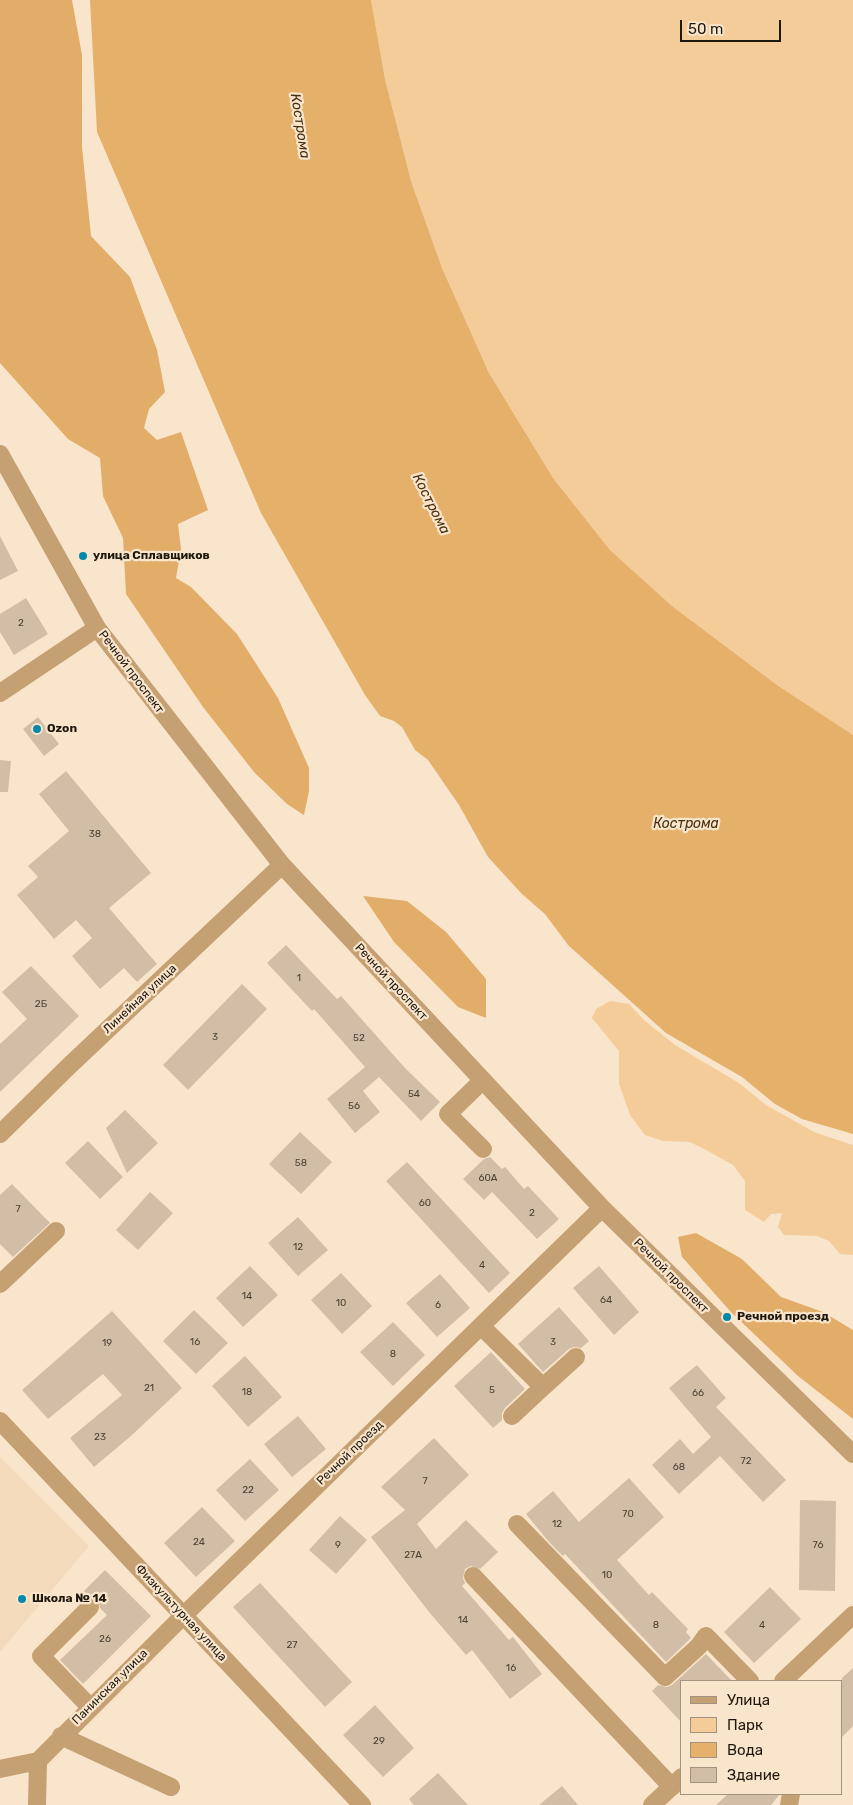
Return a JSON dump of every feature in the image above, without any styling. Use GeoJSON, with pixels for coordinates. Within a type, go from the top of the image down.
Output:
{"type":"FeatureCollection","features":[{"type":"Feature","properties":{"kind":"street","name":"Речной проспект"},"geometry":{"type":"LineString","coordinates":[[0,454],[97,628],[282,865],[602,1208],[853,1454]]}},
{"type":"Feature","properties":{"kind":"street"},"geometry":{"type":"LineString","coordinates":[[0,693],[97,628]]}},
{"type":"Feature","properties":{"kind":"street","name":"Линейная улица"},"geometry":{"type":"LineString","coordinates":[[0,1134],[282,865]]}},
{"type":"Feature","properties":{"kind":"street"},"geometry":{"type":"LineString","coordinates":[[483,1080],[448,1114],[483,1149]]}},
{"type":"Feature","properties":{"kind":"street","name":"Речной проезд"},"geometry":{"type":"LineString","coordinates":[[184,1615],[602,1208]]}},
{"type":"Feature","properties":{"kind":"street"},"geometry":{"type":"LineString","coordinates":[[0,1284],[56,1231]]}},
{"type":"Feature","properties":{"kind":"street"},"geometry":{"type":"LineString","coordinates":[[481,1326],[543,1387]]}},
{"type":"Feature","properties":{"kind":"street"},"geometry":{"type":"LineString","coordinates":[[512,1416],[576,1358]]}},
{"type":"Feature","properties":{"kind":"street","name":"Физкультурная улица"},"geometry":{"type":"LineString","coordinates":[[0,1421],[360,1804]]}},
{"type":"Feature","properties":{"kind":"street"},"geometry":{"type":"LineString","coordinates":[[517,1524],[665,1677],[699,1646],[706,1636],[749,1680]]}},
{"type":"Feature","properties":{"kind":"street"},"geometry":{"type":"LineString","coordinates":[[473,1576],[677,1782],[652,1805]]}},
{"type":"Feature","properties":{"kind":"street"},"geometry":{"type":"LineString","coordinates":[[90,1607],[41,1656],[90,1707]]}},
{"type":"Feature","properties":{"kind":"street","name":"Панинская улица"},"geometry":{"type":"LineString","coordinates":[[38,1761],[184,1615]]}},
{"type":"Feature","properties":{"kind":"street"},"geometry":{"type":"LineString","coordinates":[[784,1680],[853,1615]]}},
{"type":"Feature","properties":{"kind":"street"},"geometry":{"type":"LineString","coordinates":[[61,1736],[171,1787]]}},
{"type":"Feature","properties":{"kind":"street"},"geometry":{"type":"LineString","coordinates":[[0,1769],[38,1761],[37,1805]]}},
{"type":"Feature","properties":{"kind":"shaded area"},"geometry":{"type":"Polygon","coordinates":[[[0,0],[72,0],[82,55],[82,147],[91,236],[130,277],[157,350],[165,392],[149,409],[144,428],[157,440],[181,432],[208,510],[178,524],[181,549],[176,578],[191,587],[237,634],[278,698],[309,768],[309,791],[304,815],[287,804],[254,772],[203,707],[126,594],[123,538],[103,496],[100,458],[68,439],[0,363],[0,0]]]}},
{"type":"Feature","properties":{"kind":"shaded area"},"geometry":{"type":"Polygon","coordinates":[[[363,896],[407,901],[446,932],[486,979],[486,1018],[458,1007],[394,942],[363,896]]]}},
{"type":"Feature","properties":{"kind":"shaded area"},"geometry":{"type":"Polygon","coordinates":[[[696,1233],[742,1259],[781,1297],[823,1312],[853,1330],[853,1419],[798,1376],[731,1312],[682,1257],[678,1237],[696,1233]]]}},
{"type":"Feature","properties":{"kind":"shaded area","name":"Школа № 14"},"geometry":{"type":"Polygon","coordinates":[[[0,1457],[89,1546],[0,1652],[0,1457]]]}},
{"type":"Feature","properties":{"kind":"green space"},"geometry":{"type":"Polygon","coordinates":[[[371,0],[853,0],[853,735],[777,685],[672,606],[610,550],[553,478],[489,373],[442,268],[411,181],[385,79],[371,0]]]}},
{"type":"Feature","properties":{"kind":"green space"},"geometry":{"type":"Polygon","coordinates":[[[610,1001],[629,1004],[644,1020],[675,1045],[739,1083],[766,1105],[814,1132],[853,1145],[853,1255],[840,1254],[829,1241],[817,1236],[784,1235],[778,1227],[782,1213],[771,1214],[764,1222],[745,1210],[745,1181],[733,1165],[690,1142],[663,1141],[645,1135],[630,1115],[619,1084],[619,1051],[592,1018],[596,1009],[610,1001]]]}},
{"type":"Feature","properties":{"kind":"water","name":"Кострома"},"geometry":{"type":"Polygon","coordinates":[[[90,0],[371,0],[385,79],[411,181],[442,268],[489,373],[553,478],[610,550],[672,606],[777,685],[853,735],[853,1134],[802,1119],[775,1104],[742,1077],[666,1033],[568,945],[545,914],[522,894],[488,857],[459,805],[428,760],[415,750],[402,727],[394,721],[380,716],[365,695],[261,513],[97,132],[90,0]]]}},
{"type":"Feature","properties":{"kind":"building"},"geometry":{"type":"Polygon","coordinates":[[[0,536],[18,571],[0,580],[0,536]]]}},
{"type":"Feature","properties":{"kind":"building"},"geometry":{"type":"Polygon","coordinates":[[[26,598],[48,634],[14,655],[0,632],[0,614],[26,598]]]}},
{"type":"Feature","properties":{"kind":"building"},"geometry":{"type":"Polygon","coordinates":[[[38,717],[59,744],[44,756],[23,729],[38,717]]]}},
{"type":"Feature","properties":{"kind":"building"},"geometry":{"type":"Polygon","coordinates":[[[0,760],[11,761],[8,792],[0,792],[0,760]]]}},
{"type":"Feature","properties":{"kind":"building"},"geometry":{"type":"Polygon","coordinates":[[[66,771],[151,873],[109,908],[157,964],[137,982],[124,968],[100,989],[72,956],[92,938],[76,920],[54,939],[17,895],[38,877],[28,866],[69,831],[39,794],[66,771]]]}},
{"type":"Feature","properties":{"kind":"building"},"geometry":{"type":"Polygon","coordinates":[[[286,945],[337,999],[341,996],[405,1068],[440,1102],[421,1121],[379,1077],[363,1091],[380,1112],[355,1133],[327,1099],[365,1067],[314,1009],[312,1011],[267,963],[286,945]]]}},
{"type":"Feature","properties":{"kind":"building"},"geometry":{"type":"Polygon","coordinates":[[[31,966],[79,1016],[0,1092],[0,1044],[27,1019],[2,992],[31,966]]]}},
{"type":"Feature","properties":{"kind":"building"},"geometry":{"type":"Polygon","coordinates":[[[242,984],[267,1009],[188,1090],[163,1065],[242,984]]]}},
{"type":"Feature","properties":{"kind":"building"},"geometry":{"type":"Polygon","coordinates":[[[125,1110],[158,1143],[127,1173],[106,1128],[125,1110]]]}},
{"type":"Feature","properties":{"kind":"building"},"geometry":{"type":"Polygon","coordinates":[[[300,1132],[332,1162],[301,1194],[269,1164],[300,1132]]]}},
{"type":"Feature","properties":{"kind":"building"},"geometry":{"type":"Polygon","coordinates":[[[88,1141],[123,1177],[100,1199],[65,1163],[88,1141]]]}},
{"type":"Feature","properties":{"kind":"building"},"geometry":{"type":"Polygon","coordinates":[[[490,1157],[502,1169],[505,1167],[524,1189],[528,1186],[559,1219],[537,1239],[492,1192],[484,1200],[463,1179],[484,1159],[490,1157]]]}},
{"type":"Feature","properties":{"kind":"building"},"geometry":{"type":"Polygon","coordinates":[[[407,1162],[510,1273],[489,1293],[386,1181],[407,1162]]]}},
{"type":"Feature","properties":{"kind":"building"},"geometry":{"type":"Polygon","coordinates":[[[12,1184],[50,1223],[13,1257],[0,1244],[0,1195],[12,1184]]]}},
{"type":"Feature","properties":{"kind":"building"},"geometry":{"type":"Polygon","coordinates":[[[150,1192],[173,1213],[138,1250],[116,1230],[150,1192]]]}},
{"type":"Feature","properties":{"kind":"building"},"geometry":{"type":"Polygon","coordinates":[[[298,1217],[328,1250],[298,1276],[268,1243],[298,1217]]]}},
{"type":"Feature","properties":{"kind":"building"},"geometry":{"type":"Polygon","coordinates":[[[250,1266],[278,1295],[243,1327],[216,1298],[250,1266]]]}},
{"type":"Feature","properties":{"kind":"building"},"geometry":{"type":"Polygon","coordinates":[[[599,1266],[639,1312],[614,1335],[573,1288],[599,1266]]]}},
{"type":"Feature","properties":{"kind":"building"},"geometry":{"type":"Polygon","coordinates":[[[341,1273],[372,1306],[342,1334],[311,1300],[341,1273]]]}},
{"type":"Feature","properties":{"kind":"building"},"geometry":{"type":"Polygon","coordinates":[[[440,1274],[470,1308],[437,1337],[406,1303],[440,1274]]]}},
{"type":"Feature","properties":{"kind":"building"},"geometry":{"type":"Polygon","coordinates":[[[559,1307],[589,1341],[581,1348],[574,1347],[569,1349],[543,1372],[518,1344],[559,1307]]]}},
{"type":"Feature","properties":{"kind":"building"},"geometry":{"type":"Polygon","coordinates":[[[194,1310],[228,1343],[196,1374],[163,1341],[194,1310]]]}},
{"type":"Feature","properties":{"kind":"building"},"geometry":{"type":"Polygon","coordinates":[[[112,1311],[182,1388],[131,1436],[94,1467],[70,1438],[122,1395],[103,1374],[48,1419],[22,1390],[112,1311]]]}},
{"type":"Feature","properties":{"kind":"building"},"geometry":{"type":"Polygon","coordinates":[[[393,1322],[425,1355],[393,1386],[360,1352],[393,1322]]]}},
{"type":"Feature","properties":{"kind":"building"},"geometry":{"type":"Polygon","coordinates":[[[491,1352],[525,1389],[505,1408],[502,1413],[502,1420],[493,1428],[454,1386],[491,1352]]]}},
{"type":"Feature","properties":{"kind":"building"},"geometry":{"type":"Polygon","coordinates":[[[245,1356],[282,1397],[248,1427],[212,1386],[245,1356]]]}},
{"type":"Feature","properties":{"kind":"building"},"geometry":{"type":"Polygon","coordinates":[[[697,1365],[726,1398],[716,1407],[786,1480],[763,1502],[720,1456],[679,1494],[652,1465],[680,1439],[693,1454],[711,1437],[669,1388],[697,1365]]]}},
{"type":"Feature","properties":{"kind":"building"},"geometry":{"type":"Polygon","coordinates":[[[298,1416],[326,1449],[292,1477],[264,1444],[298,1416]]]}},
{"type":"Feature","properties":{"kind":"building"},"geometry":{"type":"Polygon","coordinates":[[[434,1438],[469,1475],[417,1524],[436,1549],[466,1520],[498,1552],[480,1569],[471,1566],[465,1569],[463,1578],[465,1583],[462,1586],[509,1640],[513,1637],[542,1674],[510,1699],[472,1650],[466,1655],[429,1612],[371,1537],[405,1510],[381,1487],[434,1438]]]}},
{"type":"Feature","properties":{"kind":"building"},"geometry":{"type":"Polygon","coordinates":[[[250,1459],[279,1490],[245,1521],[216,1490],[250,1459]]]}},
{"type":"Feature","properties":{"kind":"building"},"geometry":{"type":"Polygon","coordinates":[[[629,1478],[664,1517],[617,1560],[649,1595],[652,1592],[688,1629],[686,1632],[691,1638],[666,1662],[565,1554],[563,1556],[549,1542],[526,1514],[553,1491],[579,1522],[629,1478]]]}},
{"type":"Feature","properties":{"kind":"building"},"geometry":{"type":"Polygon","coordinates":[[[800,1500],[836,1501],[835,1591],[799,1590],[800,1500]]]}},
{"type":"Feature","properties":{"kind":"building"},"geometry":{"type":"Polygon","coordinates":[[[202,1507],[235,1541],[196,1577],[164,1543],[202,1507]]]}},
{"type":"Feature","properties":{"kind":"building"},"geometry":{"type":"Polygon","coordinates":[[[340,1516],[367,1540],[336,1574],[309,1550],[340,1516]]]}},
{"type":"Feature","properties":{"kind":"building"},"geometry":{"type":"Polygon","coordinates":[[[105,1570],[151,1616],[83,1684],[60,1660],[107,1615],[100,1608],[98,1600],[89,1597],[84,1591],[105,1570]]]}},
{"type":"Feature","properties":{"kind":"building"},"geometry":{"type":"Polygon","coordinates":[[[260,1583],[352,1682],[325,1707],[233,1607],[260,1583]]]}},
{"type":"Feature","properties":{"kind":"building"},"geometry":{"type":"Polygon","coordinates":[[[770,1587],[801,1619],[754,1663],[724,1632],[770,1587]]]}},
{"type":"Feature","properties":{"kind":"building"},"geometry":{"type":"Polygon","coordinates":[[[706,1654],[731,1680],[680,1680],[680,1721],[652,1691],[658,1685],[667,1687],[672,1685],[706,1654]]]}},
{"type":"Feature","properties":{"kind":"building"},"geometry":{"type":"Polygon","coordinates":[[[853,1668],[853,1726],[843,1736],[843,1680],[842,1678],[853,1668]]]}},
{"type":"Feature","properties":{"kind":"building"},"geometry":{"type":"Polygon","coordinates":[[[375,1705],[414,1748],[383,1777],[343,1735],[375,1705]]]}},
{"type":"Feature","properties":{"kind":"building"},"geometry":{"type":"Polygon","coordinates":[[[438,1773],[468,1805],[414,1805],[409,1799],[438,1773]]]}},
{"type":"Feature","properties":{"kind":"building"},"geometry":{"type":"Polygon","coordinates":[[[562,1786],[578,1805],[539,1805],[562,1786]]]}},
{"type":"Feature","properties":{"kind":"building"},"geometry":{"type":"Polygon","coordinates":[[[727,1795],[779,1795],[771,1805],[716,1805],[727,1795]]]}},
{"type":"Feature","properties":{"kind":"place","name":"улица Сплавщиков"},"geometry":{"type":"Point","coordinates":[83,556]}},
{"type":"Feature","properties":{"kind":"place","name":"Ozon"},"geometry":{"type":"Point","coordinates":[37,729]}},
{"type":"Feature","properties":{"kind":"place","name":"Речной проезд"},"geometry":{"type":"Point","coordinates":[727,1317]}},
{"type":"Feature","properties":{"kind":"place","name":"Школа № 14"},"geometry":{"type":"Point","coordinates":[22,1599]}}]}
